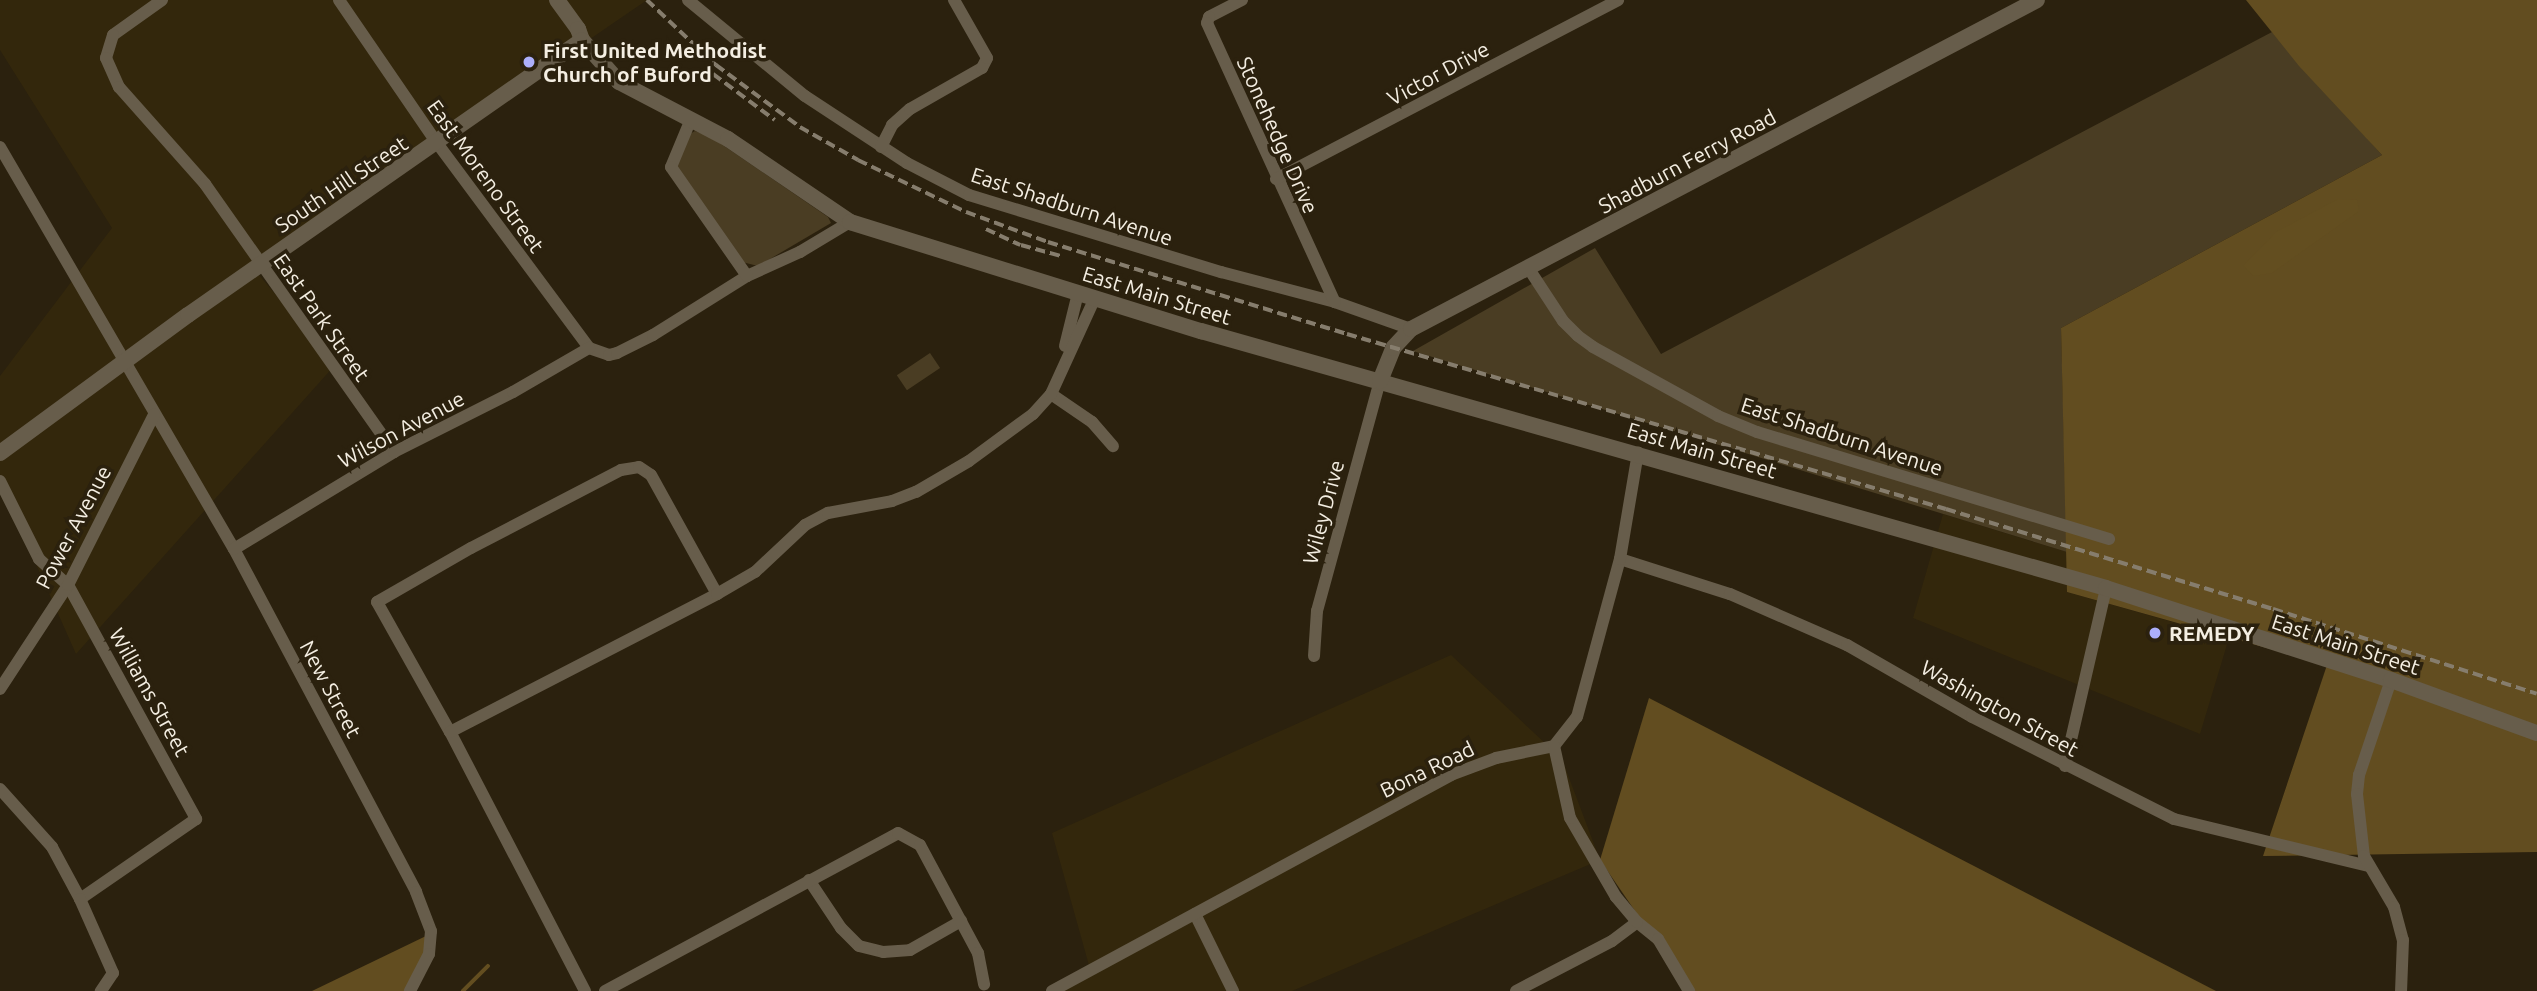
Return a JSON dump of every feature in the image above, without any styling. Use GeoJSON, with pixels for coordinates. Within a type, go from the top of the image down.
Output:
{"type":"FeatureCollection","features":[{"type":"Feature","properties":{"kind":"street","name":"East Park Street"},"geometry":{"type":"LineString","coordinates":[[162,0],[113,35],[106,58],[119,87],[205,184],[394,452]]}},
{"type":"Feature","properties":{"kind":"street","name":"East Moreno Street"},"geometry":{"type":"LineString","coordinates":[[339,0],[437,143],[589,348]]}},
{"type":"Feature","properties":{"kind":"street","name":"East Main Street"},"geometry":{"type":"LineString","coordinates":[[557,0],[578,29],[582,40],[619,82],[728,139],[850,222],[1095,298],[2106,588],[2391,680],[2537,733]]}},
{"type":"Feature","properties":{"kind":"street","name":"East Shadburn Avenue"},"geometry":{"type":"LineString","coordinates":[[688,0],[805,96],[881,147],[969,195],[1221,272],[1335,302],[1411,329]]}},
{"type":"Feature","properties":{"kind":"street"},"geometry":{"type":"LineString","coordinates":[[881,147],[891,125],[910,109],[982,68],[987,58],[954,0]]}},
{"type":"Feature","properties":{"kind":"street","name":"Stonehedge Drive"},"geometry":{"type":"LineString","coordinates":[[1242,0],[1209,17],[1207,23],[1276,179],[1335,302]]}},
{"type":"Feature","properties":{"kind":"street","name":"Victor Drive"},"geometry":{"type":"LineString","coordinates":[[1276,179],[1618,0]]}},
{"type":"Feature","properties":{"kind":"street","name":"Shadburn Ferry Road"},"geometry":{"type":"LineString","coordinates":[[1380,381],[1394,348],[1411,329],[2037,0]]}},
{"type":"Feature","properties":{"kind":"street","name":"South Hill Street"},"geometry":{"type":"LineString","coordinates":[[0,453],[262,264],[582,40]]}},
{"type":"Feature","properties":{"kind":"street"},"geometry":{"type":"LineString","coordinates":[[691,120],[671,167],[747,276]]}},
{"type":"Feature","properties":{"kind":"street"},"geometry":{"type":"LineString","coordinates":[[0,147],[4,164],[125,363],[153,415]]}},
{"type":"Feature","properties":{"kind":"street"},"geometry":{"type":"LineString","coordinates":[[589,348],[609,355],[617,354],[653,335],[747,276],[800,252],[850,222]]}},
{"type":"Feature","properties":{"kind":"street","name":"East Shadburn Avenue"},"geometry":{"type":"LineString","coordinates":[[1529,269],[1563,321],[1586,342],[1718,416],[1757,432],[2109,539]]}},
{"type":"Feature","properties":{"kind":"street"},"geometry":{"type":"LineString","coordinates":[[1060,371],[1078,293]]}},
{"type":"Feature","properties":{"kind":"street"},"geometry":{"type":"LineString","coordinates":[[450,732],[718,594],[755,572],[806,525],[828,513],[892,500],[916,492],[968,461],[1033,414],[1051,394],[1095,298]]}},
{"type":"Feature","properties":{"kind":"street","name":"Wilson Avenue"},"geometry":{"type":"LineString","coordinates":[[234,549],[394,452],[513,393],[589,348]]}},
{"type":"Feature","properties":{"kind":"street","name":"Wiley Drive"},"geometry":{"type":"LineString","coordinates":[[1314,656],[1317,611],[1380,381]]}},
{"type":"Feature","properties":{"kind":"street"},"geometry":{"type":"LineString","coordinates":[[1051,394],[1092,422],[1112,446]]}},
{"type":"Feature","properties":{"kind":"street","name":"New Street"},"geometry":{"type":"LineString","coordinates":[[153,415],[234,549],[416,892],[431,931],[429,954],[410,991]]}},
{"type":"Feature","properties":{"kind":"street","name":"Power Avenue"},"geometry":{"type":"LineString","coordinates":[[0,689],[68,585],[153,415]]}},
{"type":"Feature","properties":{"kind":"street"},"geometry":{"type":"LineString","coordinates":[[1638,453],[1620,559],[1577,717],[1554,746],[1570,818],[1616,897],[1637,922],[1658,939],[1689,991]]}},
{"type":"Feature","properties":{"kind":"street"},"geometry":{"type":"LineString","coordinates":[[585,991],[450,732],[377,603],[471,548],[621,470],[639,467],[651,475],[718,594]]}},
{"type":"Feature","properties":{"kind":"street","name":"Williams Street"},"geometry":{"type":"LineString","coordinates":[[0,481],[39,559],[68,585],[196,819],[80,899]]}},
{"type":"Feature","properties":{"kind":"street","name":"Washington Street"},"geometry":{"type":"LineString","coordinates":[[1620,559],[1730,594],[1847,645],[2065,766],[2174,820],[2368,866]]}},
{"type":"Feature","properties":{"kind":"street"},"geometry":{"type":"LineString","coordinates":[[2065,766],[2106,588]]}},
{"type":"Feature","properties":{"kind":"street"},"geometry":{"type":"LineString","coordinates":[[2391,680],[2359,775],[2359,825],[2368,866],[2394,907],[2403,940],[2401,991]]}},
{"type":"Feature","properties":{"kind":"street","name":"Bona Road"},"geometry":{"type":"LineString","coordinates":[[1052,991],[1451,775],[1496,758],[1554,746]]}},
{"type":"Feature","properties":{"kind":"street"},"geometry":{"type":"LineString","coordinates":[[0,789],[52,847],[80,899],[113,973],[101,991]]}},
{"type":"Feature","properties":{"kind":"street"},"geometry":{"type":"LineString","coordinates":[[605,991],[898,833],[920,845],[978,953],[984,984]]}},
{"type":"Feature","properties":{"kind":"street"},"geometry":{"type":"LineString","coordinates":[[809,880],[841,928],[859,946],[883,952],[910,950],[961,921]]}},
{"type":"Feature","properties":{"kind":"street"},"geometry":{"type":"LineString","coordinates":[[1195,914],[1233,991]]}},
{"type":"Feature","properties":{"kind":"street"},"geometry":{"type":"LineString","coordinates":[[1516,991],[1612,941],[1637,922]]}},
{"type":"Feature","properties":{"kind":"shaded area"},"geometry":{"type":"Polygon","coordinates":[[[0,0],[647,0],[254,269],[335,365],[76,654],[0,483],[0,376],[112,228],[0,50],[0,0]]]}},
{"type":"Feature","properties":{"kind":"shaded area"},"geometry":{"type":"Polygon","coordinates":[[[2246,0],[2537,0],[2537,852],[2263,856],[2327,665],[2067,592],[2061,328],[2382,155],[2299,66],[2246,0]]]}},
{"type":"Feature","properties":{"kind":"shaded area"},"geometry":{"type":"Polygon","coordinates":[[[2272,32],[2382,155],[2061,328],[2067,552],[1413,351],[1595,248],[1661,354],[2272,32]]]}},
{"type":"Feature","properties":{"kind":"shaded area"},"geometry":{"type":"Polygon","coordinates":[[[695,131],[711,137],[828,217],[831,223],[758,266],[742,262],[675,165],[688,135],[695,131]]]}},
{"type":"Feature","properties":{"kind":"shaded area"},"geometry":{"type":"Polygon","coordinates":[[[2338,199],[2357,200],[2359,211],[2272,273],[2254,276],[2243,266],[2276,232],[2338,199]]]}},
{"type":"Feature","properties":{"kind":"shaded area"},"geometry":{"type":"Polygon","coordinates":[[[930,353],[940,368],[907,390],[897,375],[930,353]]]}},
{"type":"Feature","properties":{"kind":"shaded area"},"geometry":{"type":"Polygon","coordinates":[[[1943,514],[2067,552],[2067,592],[2229,638],[2200,734],[1913,618],[1943,514]]]}},
{"type":"Feature","properties":{"kind":"shaded area"},"geometry":{"type":"Polygon","coordinates":[[[1451,655],[1562,759],[1600,860],[1292,991],[1060,991],[1090,969],[1052,833],[1451,655]]]}},
{"type":"Feature","properties":{"kind":"shaded area"},"geometry":{"type":"Polygon","coordinates":[[[1649,698],[2216,991],[1690,991],[1600,860],[1649,698]]]}},
{"type":"Feature","properties":{"kind":"shaded area"},"geometry":{"type":"Polygon","coordinates":[[[426,936],[425,967],[411,991],[312,991],[426,936]]]}},
{"type":"Feature","properties":{"kind":"waterway"},"geometry":{"type":"LineString","coordinates":[[463,991],[488,966]]}},
{"type":"Feature","properties":{"kind":"railway"},"geometry":{"type":"LineString","coordinates":[[647,0],[716,65],[800,127],[858,160],[966,212],[1048,242],[1347,334],[1946,509],[2273,609],[2537,694]]}},
{"type":"Feature","properties":{"kind":"railway"},"geometry":{"type":"LineString","coordinates":[[713,74],[775,120]]}},
{"type":"Feature","properties":{"kind":"railway"},"geometry":{"type":"LineString","coordinates":[[986,229],[1021,245],[1061,256]]}},
{"type":"Feature","properties":{"kind":"place","name":"First United Methodist Church of Buford"},"geometry":{"type":"Point","coordinates":[529,62]}},
{"type":"Feature","properties":{"kind":"place","name":"REMEDY"},"geometry":{"type":"Point","coordinates":[2155,633]}}]}
